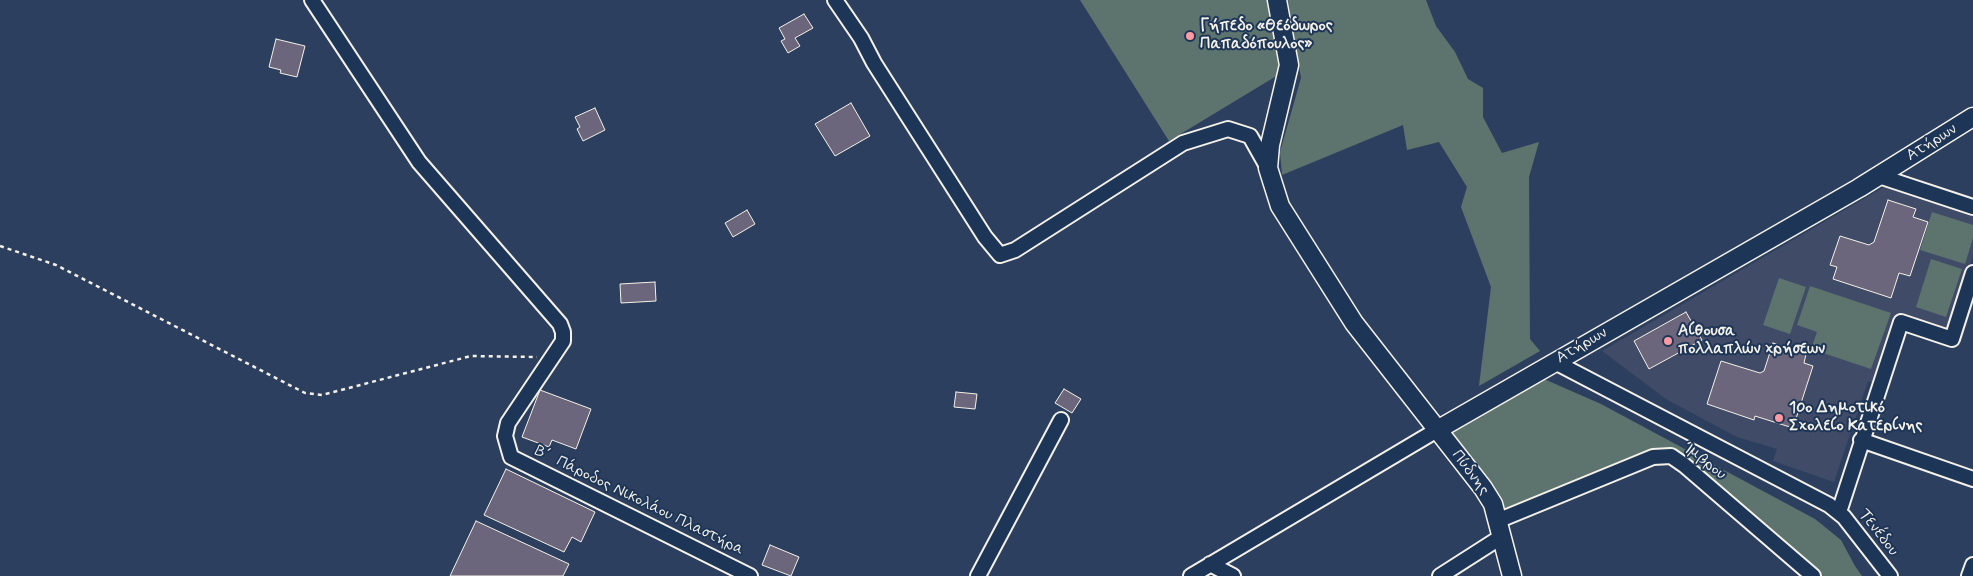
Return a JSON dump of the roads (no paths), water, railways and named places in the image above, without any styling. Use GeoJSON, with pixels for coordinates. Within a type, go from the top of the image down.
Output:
{"type":"FeatureCollection","features":[{"type":"Feature","properties":{"kind":"street","name":"Β΄ Πάροδος Νικολάου Πλαστήρα"},"geometry":{"type":"LineString","coordinates":[[312,0],[418,162],[560,324],[564,332],[563,341],[508,423],[505,436],[511,457],[750,576]]}},
{"type":"Feature","properties":{"kind":"street"},"geometry":{"type":"LineString","coordinates":[[835,0],[861,38],[874,62],[985,237],[1000,255],[1015,250],[1183,143],[1228,129],[1250,136],[1268,168]]}},
{"type":"Feature","properties":{"kind":"street"},"geometry":{"type":"LineString","coordinates":[[1268,168],[1270,145],[1288,65],[1277,0]]}},
{"type":"Feature","properties":{"kind":"street","name":"Ατήρων"},"geometry":{"type":"LineString","coordinates":[[1191,576],[1437,430],[1879,176],[1973,117]]}},
{"type":"Feature","properties":{"kind":"street","name":"Πύδνης"},"geometry":{"type":"LineString","coordinates":[[1268,168],[1280,206],[1354,323],[1483,488],[1493,504],[1512,576]]}},
{"type":"Feature","properties":{"kind":"street"},"geometry":{"type":"LineString","coordinates":[[1879,176],[1973,207]]}},
{"type":"Feature","properties":{"kind":"street"},"geometry":{"type":"LineString","coordinates":[[1555,362],[1803,491],[1839,512],[1901,322],[1952,339],[1973,274]]}},
{"type":"Feature","properties":{"kind":"street"},"geometry":{"type":"LineString","coordinates":[[978,576],[1061,420]]}},
{"type":"Feature","properties":{"kind":"street"},"geometry":{"type":"LineString","coordinates":[[1861,440],[1973,479]]}},
{"type":"Feature","properties":{"kind":"street","name":"Ίμβρου"},"geometry":{"type":"LineString","coordinates":[[1440,576],[1499,529],[1653,457],[1671,456],[1684,465],[1813,576]]}},
{"type":"Feature","properties":{"kind":"street","name":"Τενέδου"},"geometry":{"type":"LineString","coordinates":[[1839,512],[1890,576]]}},
{"type":"Feature","properties":{"kind":"street"},"geometry":{"type":"LineString","coordinates":[[1210,564],[1233,576]]}},
{"type":"Feature","properties":{"kind":"street"},"geometry":{"type":"LineString","coordinates":[[1968,576],[1973,565]]}},
{"type":"Feature","properties":{"kind":"place","name":"Γήπεδο «Θεόδωρος Παπαδόπουλος»"},"geometry":{"type":"Point","coordinates":[1190,36]}},
{"type":"Feature","properties":{"kind":"place","name":"Αίθουσα πολλαπλών χρήσεων"},"geometry":{"type":"Point","coordinates":[1668,341]}},
{"type":"Feature","properties":{"kind":"place","name":"10ο Δημοτικό Σχολείο Κατερίνης"},"geometry":{"type":"Point","coordinates":[1779,418]}}]}
